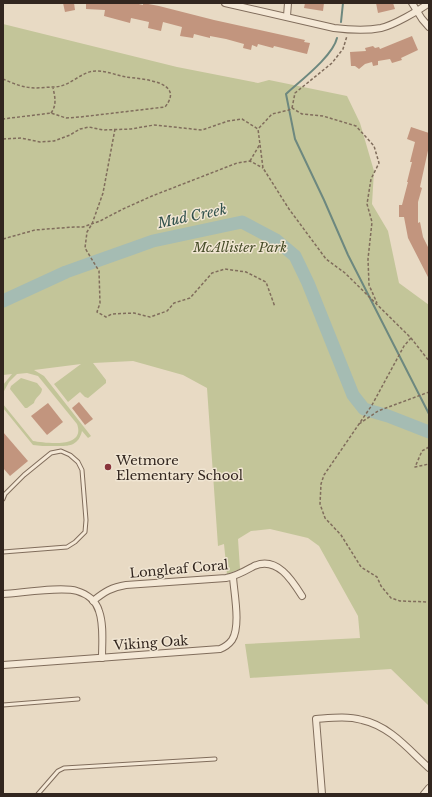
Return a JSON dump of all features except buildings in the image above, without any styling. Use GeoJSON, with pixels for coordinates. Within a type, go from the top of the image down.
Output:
{"type":"FeatureCollection","features":[{"type":"Feature","properties":{"kind":"street"},"geometry":{"type":"LineString","coordinates":[[225,3],[334,28],[349,30],[383,28],[417,11],[429,3]]}},
{"type":"Feature","properties":{"kind":"street"},"geometry":{"type":"LineString","coordinates":[[287,16],[288,3]]}},
{"type":"Feature","properties":{"kind":"street"},"geometry":{"type":"LineString","coordinates":[[412,3],[422,20],[429,27]]}},
{"type":"Feature","properties":{"kind":"street","name":"Longleaf Coral"},"geometry":{"type":"LineString","coordinates":[[93,601],[105,591],[115,586],[233,576],[259,564],[270,564],[286,573],[302,596]]}},
{"type":"Feature","properties":{"kind":"street","name":"Viking Oak"},"geometry":{"type":"LineString","coordinates":[[3,664],[215,650],[224,648],[233,639],[235,632],[236,621],[233,576]]}},
{"type":"Feature","properties":{"kind":"street"},"geometry":{"type":"LineString","coordinates":[[3,594],[72,590],[87,595],[99,611],[101,620],[102,658]]}},
{"type":"Feature","properties":{"kind":"street"},"geometry":{"type":"LineString","coordinates":[[322,794],[316,719],[354,718],[377,725],[390,733],[429,768]]}},
{"type":"Feature","properties":{"kind":"street"},"geometry":{"type":"LineString","coordinates":[[424,794],[429,788]]}},
{"type":"Feature","properties":{"kind":"lane"},"geometry":{"type":"LineString","coordinates":[[3,499],[5,494],[24,475],[51,453],[61,451],[70,455],[78,462],[82,470],[86,520],[85,532],[76,542],[67,547],[3,552]]}},
{"type":"Feature","properties":{"kind":"lane"},"geometry":{"type":"LineString","coordinates":[[3,705],[78,700]]}},
{"type":"Feature","properties":{"kind":"lane"},"geometry":{"type":"LineString","coordinates":[[38,794],[58,771],[64,768],[215,758]]}},
{"type":"Feature","properties":{"kind":"path"},"geometry":{"type":"LineString","coordinates":[[292,108],[295,93],[332,63],[343,49],[349,30]]}},
{"type":"Feature","properties":{"kind":"path"},"geometry":{"type":"LineString","coordinates":[[3,79],[25,87],[53,87],[66,85],[86,74],[95,71],[140,78],[155,82],[166,87],[170,93],[170,100],[165,107],[80,117],[66,118],[51,113],[3,119]]}},
{"type":"Feature","properties":{"kind":"path"},"geometry":{"type":"LineString","coordinates":[[51,113],[55,108],[56,102],[53,87]]}},
{"type":"Feature","properties":{"kind":"path"},"geometry":{"type":"LineString","coordinates":[[258,129],[272,114],[292,108]]}},
{"type":"Feature","properties":{"kind":"path"},"geometry":{"type":"LineString","coordinates":[[292,108],[302,114],[323,116],[356,126],[374,146],[379,163],[371,179],[367,204],[372,222],[368,259],[369,285],[378,305]]}},
{"type":"Feature","properties":{"kind":"path"},"geometry":{"type":"LineString","coordinates":[[3,139],[21,138],[40,142],[54,141],[70,135],[80,129],[89,127],[103,130],[131,129],[154,125],[202,130],[228,121],[242,119],[258,129]]}},
{"type":"Feature","properties":{"kind":"path"},"geometry":{"type":"LineString","coordinates":[[115,129],[103,193],[92,224],[87,232],[85,248],[99,271],[100,303],[97,312],[106,317],[112,314],[134,313],[150,317],[167,311],[174,304],[190,298],[212,273],[225,269],[246,272],[266,282],[275,307]]}},
{"type":"Feature","properties":{"kind":"path"},"geometry":{"type":"LineString","coordinates":[[258,129],[263,168],[289,209],[326,259],[345,273],[378,305],[411,338],[429,361]]}},
{"type":"Feature","properties":{"kind":"path"},"geometry":{"type":"LineString","coordinates":[[250,161],[260,144]]}},
{"type":"Feature","properties":{"kind":"path"},"geometry":{"type":"LineString","coordinates":[[3,239],[35,230],[83,227],[152,196],[237,163],[250,161],[263,168]]}},
{"type":"Feature","properties":{"kind":"path"},"geometry":{"type":"LineString","coordinates":[[411,338],[404,346],[372,405],[324,475],[321,484],[320,504],[325,518],[341,536],[361,567],[377,577],[381,586],[391,598],[400,601],[429,602]]}},
{"type":"Feature","properties":{"kind":"path"},"geometry":{"type":"LineString","coordinates":[[358,425],[378,411],[429,392]]}},
{"type":"Feature","properties":{"kind":"path"},"geometry":{"type":"LineString","coordinates":[[429,447],[422,451],[415,467],[429,464]]}},
{"type":"Feature","properties":{"kind":"green space","name":"McAllister Park"},"geometry":{"type":"Polygon","coordinates":[[[3,24],[177,67],[258,83],[269,80],[347,96],[360,123],[374,171],[372,204],[388,231],[399,283],[429,305],[429,706],[391,669],[250,678],[245,644],[360,638],[358,616],[319,546],[308,538],[270,529],[251,531],[238,539],[240,569],[227,574],[224,544],[218,546],[207,388],[183,375],[133,361],[93,363],[106,380],[106,383],[88,398],[80,392],[68,402],[54,384],[81,364],[34,370],[44,376],[91,436],[88,438],[82,431],[78,441],[67,446],[33,445],[3,408],[3,404],[33,441],[63,443],[76,437],[78,432],[77,424],[38,376],[27,373],[17,374],[9,382],[3,393],[3,385],[12,374],[3,375],[3,24]]]}},
{"type":"Feature","properties":{"kind":"green space"},"geometry":{"type":"Polygon","coordinates":[[[21,378],[37,383],[42,389],[34,403],[27,408],[25,408],[10,389],[11,386],[21,378]]]}},
{"type":"Feature","properties":{"kind":"waterway"},"geometry":{"type":"LineString","coordinates":[[341,22],[343,3]]}},
{"type":"Feature","properties":{"kind":"waterway"},"geometry":{"type":"LineString","coordinates":[[337,38],[329,53],[323,60],[286,94],[295,139],[348,255],[429,414]]}},
{"type":"Feature","properties":{"kind":"waterway","name":"Mud Creek"},"geometry":{"type":"LineString","coordinates":[[3,301],[66,272],[153,241],[242,222],[276,240],[295,256],[308,283],[353,395],[364,409],[388,416],[429,432]]}},
{"type":"Feature","properties":{"kind":"place","name":"Wetmore Elementary School"},"geometry":{"type":"Point","coordinates":[108,467]}}]}
